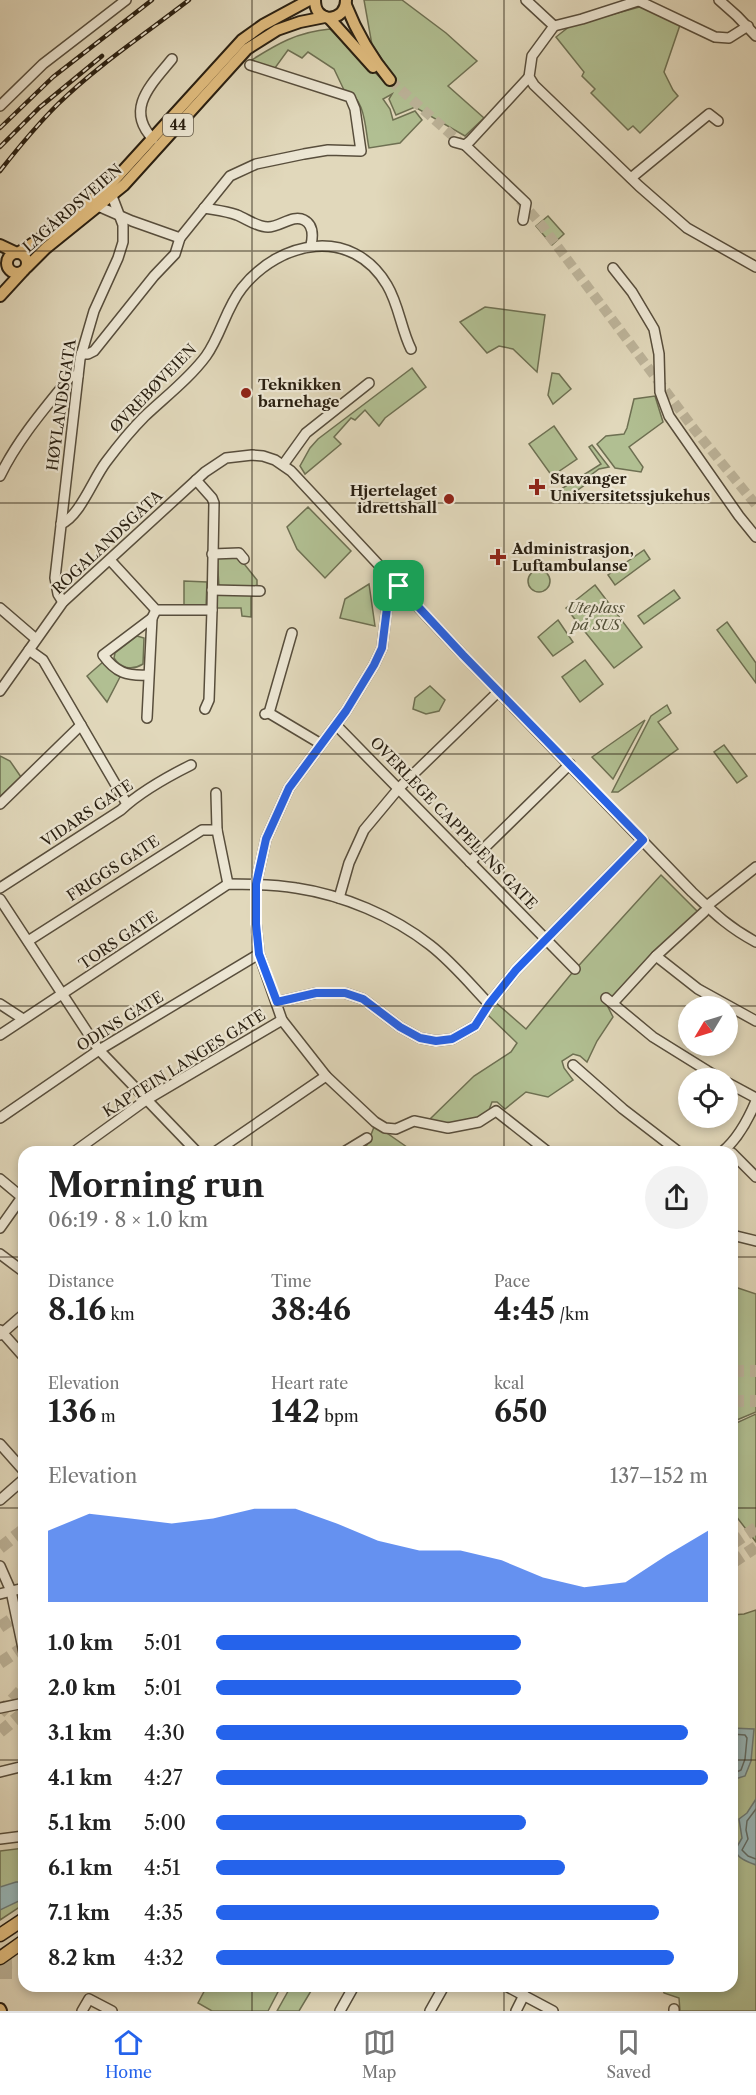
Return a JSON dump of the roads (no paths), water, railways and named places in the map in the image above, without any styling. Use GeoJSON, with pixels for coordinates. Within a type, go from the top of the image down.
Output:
{"type":"FeatureCollection","features":[{"type":"Feature","properties":{"kind":"highway"},"geometry":{"type":"LineString","coordinates":[[0,1935],[18,1923]]}},
{"type":"Feature","properties":{"kind":"highway"},"geometry":{"type":"LineString","coordinates":[[0,1958],[18,1945]]}},
{"type":"Feature","properties":{"kind":"main road","name":"LAGÅRDSVEIEN"},"geometry":{"type":"LineString","coordinates":[[18,253],[58,227],[101,194],[242,40],[263,25],[309,0]]}},
{"type":"Feature","properties":{"kind":"main road"},"geometry":{"type":"LineString","coordinates":[[315,0],[319,14],[327,18],[368,63],[390,80],[359,37],[346,2]]}},
{"type":"Feature","properties":{"kind":"main road","name":"44"},"geometry":{"type":"LineString","coordinates":[[327,18],[340,14],[346,2]]}},
{"type":"Feature","properties":{"kind":"main road","name":"LAGÅRDSVEIEN"},"geometry":{"type":"LineString","coordinates":[[0,296],[46,248],[100,207],[138,170],[247,49],[277,30],[300,22],[327,18]]}},
{"type":"Feature","properties":{"kind":"main road"},"geometry":{"type":"LineString","coordinates":[[18,253],[27,260],[24,270],[14,273],[3,256],[18,253]]}},
{"type":"Feature","properties":{"kind":"main road"},"geometry":{"type":"LineString","coordinates":[[0,277],[3,256]]}},
{"type":"Feature","properties":{"kind":"street"},"geometry":{"type":"LineString","coordinates":[[0,106],[43,64],[126,0]]}},
{"type":"Feature","properties":{"kind":"street"},"geometry":{"type":"LineString","coordinates":[[526,0],[554,26]]}},
{"type":"Feature","properties":{"kind":"street"},"geometry":{"type":"LineString","coordinates":[[719,0],[756,36]]}},
{"type":"Feature","properties":{"kind":"street"},"geometry":{"type":"LineString","coordinates":[[465,145],[529,77],[532,56],[554,26],[638,1],[715,37],[729,38],[748,26]]}},
{"type":"Feature","properties":{"kind":"street"},"geometry":{"type":"LineString","coordinates":[[153,139],[141,122],[140,106],[149,88],[172,59]]}},
{"type":"Feature","properties":{"kind":"street"},"geometry":{"type":"LineString","coordinates":[[81,354],[94,351],[154,276],[175,254],[180,238],[225,181],[246,167],[328,150],[361,151],[355,109],[350,97],[250,64]]}},
{"type":"Feature","properties":{"kind":"street"},"geometry":{"type":"LineString","coordinates":[[529,77],[534,85],[631,178],[687,228],[756,267]]}},
{"type":"Feature","properties":{"kind":"street"},"geometry":{"type":"LineString","coordinates":[[631,178],[709,114],[718,121]]}},
{"type":"Feature","properties":{"kind":"street"},"geometry":{"type":"LineString","coordinates":[[454,142],[465,145],[526,202],[523,220]]}},
{"type":"Feature","properties":{"kind":"street","name":"HØYLANDSGATA"},"geometry":{"type":"LineString","coordinates":[[63,602],[58,594],[55,578],[81,354],[94,311],[122,248],[124,230],[121,216],[112,196]]}},
{"type":"Feature","properties":{"kind":"street"},"geometry":{"type":"LineString","coordinates":[[100,207],[180,238]]}},
{"type":"Feature","properties":{"kind":"street"},"geometry":{"type":"LineString","coordinates":[[204,208],[226,212],[268,227],[303,219],[309,223],[312,230],[311,245]]}},
{"type":"Feature","properties":{"kind":"street","name":"ØVREBØVEIEN"},"geometry":{"type":"LineString","coordinates":[[61,524],[77,509],[103,466],[119,445],[206,356],[235,297],[253,275],[272,261],[311,245],[344,249],[358,254],[376,270],[392,294],[411,349]]}},
{"type":"Feature","properties":{"kind":"street"},"geometry":{"type":"LineString","coordinates":[[613,268],[632,292],[654,329],[660,392],[669,416],[756,537]]}},
{"type":"Feature","properties":{"kind":"street"},"geometry":{"type":"LineString","coordinates":[[0,476],[14,450],[46,406],[71,376],[78,376]]}},
{"type":"Feature","properties":{"kind":"street"},"geometry":{"type":"LineString","coordinates":[[369,383],[306,433],[283,465],[706,908],[720,920],[756,942]]}},
{"type":"Feature","properties":{"kind":"street","name":"ROGALANDSGATA"},"geometry":{"type":"LineString","coordinates":[[0,692],[63,602],[196,480],[226,458],[252,454],[283,465]]}},
{"type":"Feature","properties":{"kind":"street"},"geometry":{"type":"LineString","coordinates":[[196,480],[214,503],[209,699],[205,709]]}},
{"type":"Feature","properties":{"kind":"street"},"geometry":{"type":"LineString","coordinates":[[212,554],[239,553],[244,559]]}},
{"type":"Feature","properties":{"kind":"street"},"geometry":{"type":"LineString","coordinates":[[110,560],[154,614],[148,675],[147,718]]}},
{"type":"Feature","properties":{"kind":"street"},"geometry":{"type":"LineString","coordinates":[[399,586],[388,600],[385,630],[378,657],[336,725],[289,788],[266,839],[256,884],[259,954],[282,1020],[326,1076],[375,1122],[385,1128],[396,1129],[414,1121],[448,1128],[478,1122],[496,1111],[540,1146]]}},
{"type":"Feature","properties":{"kind":"street"},"geometry":{"type":"LineString","coordinates":[[212,590],[260,591]]}},
{"type":"Feature","properties":{"kind":"street"},"geometry":{"type":"LineString","coordinates":[[0,608],[36,639]]}},
{"type":"Feature","properties":{"kind":"street"},"geometry":{"type":"LineString","coordinates":[[148,675],[124,674],[115,670],[103,655],[154,614],[212,610]]}},
{"type":"Feature","properties":{"kind":"street"},"geometry":{"type":"LineString","coordinates":[[292,633],[266,713],[321,744]]}},
{"type":"Feature","properties":{"kind":"street"},"geometry":{"type":"LineString","coordinates":[[29,650],[43,660],[127,804]]}},
{"type":"Feature","properties":{"kind":"street"},"geometry":{"type":"LineString","coordinates":[[339,898],[349,863],[364,830],[399,788],[498,692]]}},
{"type":"Feature","properties":{"kind":"street","name":"OVERLEGE CAPPELENS GATE"},"geometry":{"type":"LineString","coordinates":[[336,725],[575,969]]}},
{"type":"Feature","properties":{"kind":"street"},"geometry":{"type":"LineString","coordinates":[[0,804],[81,726]]}},
{"type":"Feature","properties":{"kind":"street"},"geometry":{"type":"LineString","coordinates":[[470,862],[570,764]]}},
{"type":"Feature","properties":{"kind":"street","name":"VIDARS GATE"},"geometry":{"type":"LineString","coordinates":[[0,888],[127,804],[191,765]]}},
{"type":"Feature","properties":{"kind":"street"},"geometry":{"type":"LineString","coordinates":[[216,793],[217,830],[228,884],[297,888],[339,898],[386,917],[429,944],[489,1004]]}},
{"type":"Feature","properties":{"kind":"street","name":"FRIGGS GATE"},"geometry":{"type":"LineString","coordinates":[[28,941],[195,833],[202,830],[217,830]]}},
{"type":"Feature","properties":{"kind":"street"},"geometry":{"type":"LineString","coordinates":[[277,1002],[316,993],[345,993],[363,999],[400,1027],[420,1038],[436,1041],[452,1039],[475,1026],[516,970],[643,840]]}},
{"type":"Feature","properties":{"kind":"street"},"geometry":{"type":"LineString","coordinates":[[703,1068],[653,1037],[610,1000],[706,908],[756,867]]}},
{"type":"Feature","properties":{"kind":"street","name":"TORS GATE"},"geometry":{"type":"LineString","coordinates":[[0,1035],[228,884]]}},
{"type":"Feature","properties":{"kind":"street"},"geometry":{"type":"LineString","coordinates":[[0,898],[99,1050],[191,1146]]}},
{"type":"Feature","properties":{"kind":"street","name":"ODINS GATE"},"geometry":{"type":"LineString","coordinates":[[0,1118],[99,1050],[259,954]]}},
{"type":"Feature","properties":{"kind":"street"},"geometry":{"type":"LineString","coordinates":[[656,956],[698,989],[756,1021]]}},
{"type":"Feature","properties":{"kind":"street"},"geometry":{"type":"LineString","coordinates":[[0,1004],[23,1019]]}},
{"type":"Feature","properties":{"kind":"street","name":"KAPTEIN LANGES GATE"},"geometry":{"type":"LineString","coordinates":[[82,1146],[146,1100],[282,1020]]}},
{"type":"Feature","properties":{"kind":"street"},"geometry":{"type":"LineString","coordinates":[[573,1065],[623,1109],[671,1146]]}},
{"type":"Feature","properties":{"kind":"street"},"geometry":{"type":"LineString","coordinates":[[225,1146],[326,1076]]}},
{"type":"Feature","properties":{"kind":"street"},"geometry":{"type":"LineString","coordinates":[[731,1146],[751,1115],[756,1100],[738,1089]]}},
{"type":"Feature","properties":{"kind":"street"},"geometry":{"type":"LineString","coordinates":[[354,1146],[367,1138]]}},
{"type":"Feature","properties":{"kind":"street"},"geometry":{"type":"LineString","coordinates":[[738,1160],[756,1177]]}},
{"type":"Feature","properties":{"kind":"street"},"geometry":{"type":"LineString","coordinates":[[0,1179],[18,1192]]}},
{"type":"Feature","properties":{"kind":"street"},"geometry":{"type":"LineString","coordinates":[[0,1228],[18,1202]]}},
{"type":"Feature","properties":{"kind":"street"},"geometry":{"type":"LineString","coordinates":[[738,1236],[756,1241]]}},
{"type":"Feature","properties":{"kind":"street"},"geometry":{"type":"LineString","coordinates":[[0,1254],[18,1268]]}},
{"type":"Feature","properties":{"kind":"street"},"geometry":{"type":"LineString","coordinates":[[18,1319],[1,1332],[18,1350]]}},
{"type":"Feature","properties":{"kind":"street"},"geometry":{"type":"LineString","coordinates":[[0,1444],[18,1465]]}},
{"type":"Feature","properties":{"kind":"street"},"geometry":{"type":"LineString","coordinates":[[0,1500],[18,1484]]}},
{"type":"Feature","properties":{"kind":"street"},"geometry":{"type":"LineString","coordinates":[[0,1566],[11,1591],[18,1624]]}},
{"type":"Feature","properties":{"kind":"street"},"geometry":{"type":"LineString","coordinates":[[0,1594],[18,1589]]}},
{"type":"Feature","properties":{"kind":"street"},"geometry":{"type":"LineString","coordinates":[[0,1708],[18,1704]]}},
{"type":"Feature","properties":{"kind":"street"},"geometry":{"type":"LineString","coordinates":[[0,1772],[18,1768]]}},
{"type":"Feature","properties":{"kind":"street"},"geometry":{"type":"LineString","coordinates":[[0,1839],[18,1837]]}},
{"type":"Feature","properties":{"kind":"street"},"geometry":{"type":"LineString","coordinates":[[340,2011],[351,1992]]}},
{"type":"Feature","properties":{"kind":"street"},"geometry":{"type":"LineString","coordinates":[[430,2011],[441,1992]]}},
{"type":"Feature","properties":{"kind":"street"},"geometry":{"type":"LineString","coordinates":[[82,2011],[89,1998],[112,2011]]}},
{"type":"Feature","properties":{"kind":"street"},"geometry":{"type":"LineString","coordinates":[[520,2003],[553,2011]]}},
{"type":"Feature","properties":{"kind":"water"},"geometry":{"type":"Polygon","coordinates":[[[738,1728],[754,1729],[751,1761],[745,1776],[738,1778],[738,1728]]]}},
{"type":"Feature","properties":{"kind":"water"},"geometry":{"type":"Polygon","coordinates":[[[756,1799],[756,1865],[738,1855],[738,1845],[742,1838],[739,1819],[747,1813],[756,1799]]]}},
{"type":"Feature","properties":{"kind":"water"},"geometry":{"type":"Polygon","coordinates":[[[18,1882],[18,1901],[0,1910],[0,1887],[18,1882]]]}},
{"type":"Feature","properties":{"kind":"tunnel"},"geometry":{"type":"LineString","coordinates":[[390,80],[464,146]]}},
{"type":"Feature","properties":{"kind":"tunnel"},"geometry":{"type":"LineString","coordinates":[[520,200],[543,227],[694,429],[756,505]]}},
{"type":"Feature","properties":{"kind":"tunnel"},"geometry":{"type":"LineString","coordinates":[[738,1371],[756,1371]]}},
{"type":"Feature","properties":{"kind":"tunnel"},"geometry":{"type":"LineString","coordinates":[[738,1401],[756,1401]]}},
{"type":"Feature","properties":{"kind":"tunnel"},"geometry":{"type":"LineString","coordinates":[[738,1540],[756,1528]]}},
{"type":"Feature","properties":{"kind":"tunnel"},"geometry":{"type":"LineString","coordinates":[[0,1548],[18,1534]]}},
{"type":"Feature","properties":{"kind":"tunnel"},"geometry":{"type":"LineString","coordinates":[[738,1559],[756,1547]]}},
{"type":"Feature","properties":{"kind":"tunnel"},"geometry":{"type":"LineString","coordinates":[[0,1627],[18,1615]]}},
{"type":"Feature","properties":{"kind":"tunnel"},"geometry":{"type":"LineString","coordinates":[[0,1663],[18,1651]]}},
{"type":"Feature","properties":{"kind":"tunnel"},"geometry":{"type":"LineString","coordinates":[[0,1713],[18,1694]]}},
{"type":"Feature","properties":{"kind":"tunnel"},"geometry":{"type":"LineString","coordinates":[[0,1732],[18,1717]]}},
{"type":"Feature","properties":{"kind":"tunnel"},"geometry":{"type":"LineString","coordinates":[[0,1963],[18,1962]]}},
{"type":"Feature","properties":{"kind":"tunnel"},"geometry":{"type":"LineString","coordinates":[[0,1973],[18,1973]]}},
{"type":"Feature","properties":{"kind":"railway"},"geometry":{"type":"LineString","coordinates":[[0,128],[53,77],[152,0]]}},
{"type":"Feature","properties":{"kind":"railway"},"geometry":{"type":"LineString","coordinates":[[0,171],[43,120],[73,90],[189,0]]}},
{"type":"Feature","properties":{"kind":"railway"},"geometry":{"type":"LineString","coordinates":[[0,147],[40,107],[102,56]]}},
{"type":"Feature","properties":{"kind":"place","name":"Teknikken barnehage"},"geometry":{"type":"Point","coordinates":[246,393]}},
{"type":"Feature","properties":{"kind":"place","name":"Stavanger Universitetssjukehus"},"geometry":{"type":"Point","coordinates":[537,487]}},
{"type":"Feature","properties":{"kind":"place","name":"Hjertelaget idrettshall"},"geometry":{"type":"Point","coordinates":[449,499]}},
{"type":"Feature","properties":{"kind":"place","name":"Administrasjon, Luftambulanse"},"geometry":{"type":"Point","coordinates":[498,557]}},
{"type":"Feature","properties":{"kind":"park label","name":"Uteplass på SUS"},"geometry":{"type":"Point","coordinates":[596,616]}}]}
